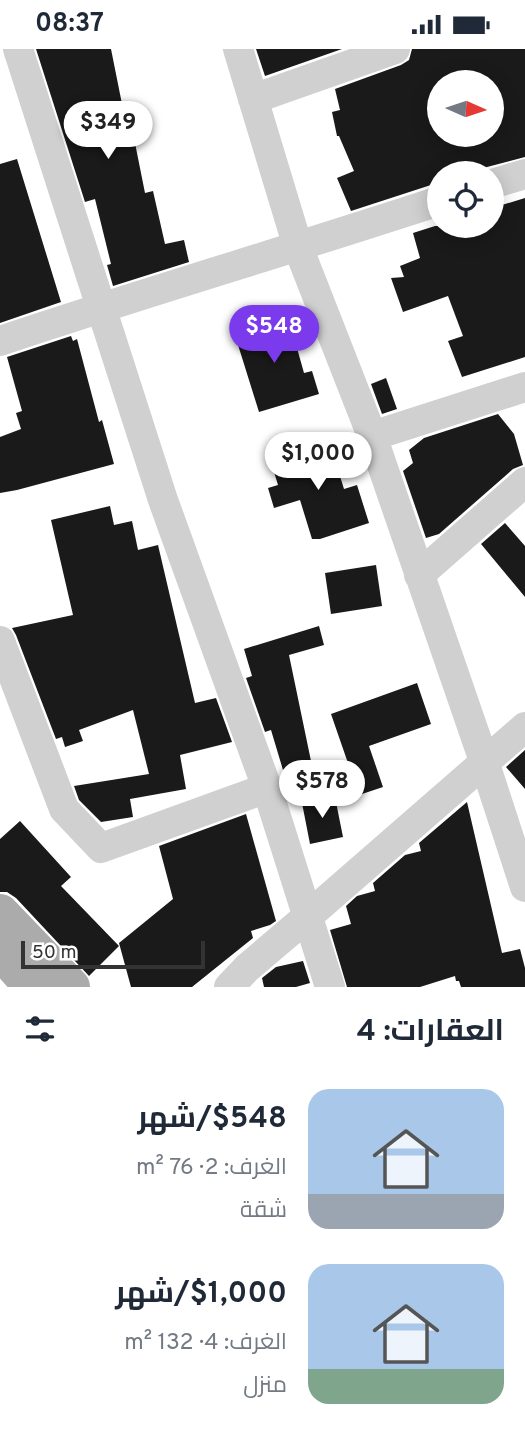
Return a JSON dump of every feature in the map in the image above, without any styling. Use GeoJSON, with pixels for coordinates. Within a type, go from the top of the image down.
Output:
{"type":"FeatureCollection","features":[{"type":"Feature","properties":{"kind":"main road"},"geometry":{"type":"LineString","coordinates":[[0,913],[71,987]]}},
{"type":"Feature","properties":{"kind":"main road"},"geometry":{"type":"LineString","coordinates":[[0,950],[33,987]]}},
{"type":"Feature","properties":{"kind":"street"},"geometry":{"type":"LineString","coordinates":[[18,49],[163,500],[267,788],[330,987]]}},
{"type":"Feature","properties":{"kind":"street"},"geometry":{"type":"LineString","coordinates":[[238,49],[299,247],[372,436],[525,887]]}},
{"type":"Feature","properties":{"kind":"street"},"geometry":{"type":"LineString","coordinates":[[253,99],[395,49]]}},
{"type":"Feature","properties":{"kind":"street"},"geometry":{"type":"LineString","coordinates":[[504,180],[525,174]]}},
{"type":"Feature","properties":{"kind":"street"},"geometry":{"type":"LineString","coordinates":[[0,341],[427,205]]}},
{"type":"Feature","properties":{"kind":"street"},"geometry":{"type":"LineString","coordinates":[[372,436],[525,387]]}},
{"type":"Feature","properties":{"kind":"street"},"geometry":{"type":"LineString","coordinates":[[419,575],[525,482]]}},
{"type":"Feature","properties":{"kind":"street"},"geometry":{"type":"LineString","coordinates":[[0,641],[64,809],[101,848],[267,788]]}},
{"type":"Feature","properties":{"kind":"street"},"geometry":{"type":"LineString","coordinates":[[229,987],[247,968],[525,727]]}},
{"type":"Feature","properties":{"kind":"building"},"geometry":{"type":"Polygon","coordinates":[[[36,49],[111,49],[123,109],[128,108],[145,193],[153,191],[165,244],[184,240],[189,262],[113,286],[107,265],[111,264],[95,199],[85,202],[36,49]]]}},
{"type":"Feature","properties":{"kind":"building"},"geometry":{"type":"Polygon","coordinates":[[[256,49],[342,49],[265,76],[256,49]]]}},
{"type":"Feature","properties":{"kind":"building"},"geometry":{"type":"Polygon","coordinates":[[[412,49],[525,49],[525,157],[504,163],[427,161],[427,186],[351,211],[337,178],[354,171],[337,136],[332,112],[340,110],[335,89],[409,60],[412,49]]]}},
{"type":"Feature","properties":{"kind":"building"},"geometry":{"type":"Polygon","coordinates":[[[17,159],[61,302],[0,323],[0,164],[17,159]]]}},
{"type":"Feature","properties":{"kind":"building"},"geometry":{"type":"Polygon","coordinates":[[[525,198],[525,357],[462,377],[448,341],[463,336],[448,296],[403,312],[391,278],[404,277],[400,266],[420,258],[413,233],[427,229],[427,238],[504,238],[504,204],[525,198]]]}},
{"type":"Feature","properties":{"kind":"building"},"geometry":{"type":"Polygon","coordinates":[[[288,316],[304,373],[312,371],[319,394],[259,412],[234,332],[288,316]]]}},
{"type":"Feature","properties":{"kind":"building"},"geometry":{"type":"Polygon","coordinates":[[[71,336],[73,341],[77,339],[99,422],[102,420],[114,464],[0,493],[0,437],[21,429],[16,413],[22,411],[7,357],[71,336]]]}},
{"type":"Feature","properties":{"kind":"building"},"geometry":{"type":"Polygon","coordinates":[[[386,378],[397,409],[382,414],[371,384],[386,378]]]}},
{"type":"Feature","properties":{"kind":"building"},"geometry":{"type":"Polygon","coordinates":[[[498,414],[514,434],[523,465],[513,469],[439,534],[426,538],[403,471],[413,463],[409,450],[424,438],[498,414]]]}},
{"type":"Feature","properties":{"kind":"building"},"geometry":{"type":"Polygon","coordinates":[[[330,444],[344,489],[357,485],[369,523],[320,539],[312,539],[300,500],[274,508],[268,488],[278,485],[271,462],[330,444]]]}},
{"type":"Feature","properties":{"kind":"building"},"geometry":{"type":"Polygon","coordinates":[[[110,506],[114,525],[132,521],[138,550],[158,545],[195,703],[216,698],[232,742],[180,755],[186,789],[130,799],[133,817],[101,822],[79,800],[74,786],[149,774],[133,710],[79,730],[83,741],[65,747],[62,737],[56,739],[12,628],[73,615],[51,520],[110,506]]]}},
{"type":"Feature","properties":{"kind":"building"},"geometry":{"type":"Polygon","coordinates":[[[505,523],[525,546],[525,597],[481,544],[505,523]]]}},
{"type":"Feature","properties":{"kind":"building"},"geometry":{"type":"Polygon","coordinates":[[[376,565],[382,606],[331,614],[325,573],[376,565]]]}},
{"type":"Feature","properties":{"kind":"building"},"geometry":{"type":"Polygon","coordinates":[[[319,626],[324,645],[289,655],[311,761],[283,770],[271,730],[265,732],[246,678],[252,676],[244,649],[319,626]]]}},
{"type":"Feature","properties":{"kind":"building"},"geometry":{"type":"Polygon","coordinates":[[[417,683],[431,724],[369,746],[383,787],[359,795],[331,714],[417,683]]]}},
{"type":"Feature","properties":{"kind":"building"},"geometry":{"type":"Polygon","coordinates":[[[525,750],[525,789],[506,767],[525,750]]]}},
{"type":"Feature","properties":{"kind":"building"},"geometry":{"type":"Polygon","coordinates":[[[335,797],[343,837],[310,844],[302,803],[335,797]]]}},
{"type":"Feature","properties":{"kind":"building"},"geometry":{"type":"Polygon","coordinates":[[[467,802],[502,953],[520,949],[525,968],[525,987],[461,987],[455,976],[420,987],[347,987],[330,930],[351,924],[346,906],[357,896],[375,891],[373,883],[405,855],[421,851],[419,843],[467,802]]]}},
{"type":"Feature","properties":{"kind":"building"},"geometry":{"type":"Polygon","coordinates":[[[246,814],[276,921],[251,931],[253,938],[192,987],[131,987],[119,943],[173,899],[159,846],[246,814]]]}},
{"type":"Feature","properties":{"kind":"building"},"geometry":{"type":"Polygon","coordinates":[[[20,821],[71,877],[61,886],[119,946],[89,976],[16,898],[7,892],[0,892],[0,839],[20,821]]]}},
{"type":"Feature","properties":{"kind":"building"},"geometry":{"type":"Polygon","coordinates":[[[303,961],[310,983],[296,987],[264,987],[262,978],[276,967],[303,961]]]}}]}
